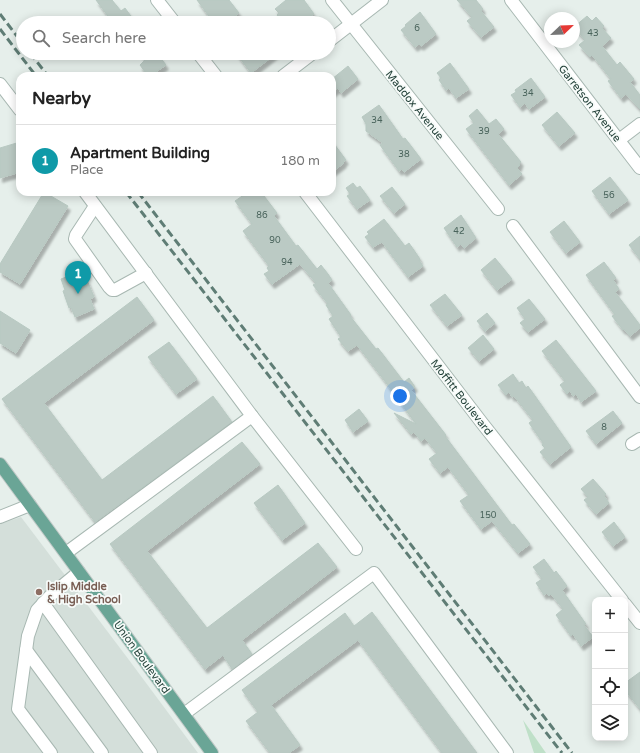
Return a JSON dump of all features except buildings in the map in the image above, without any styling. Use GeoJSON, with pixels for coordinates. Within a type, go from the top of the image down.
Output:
{"type":"FeatureCollection","features":[{"type":"Feature","properties":{"kind":"main road","name":"Union Boulevard"},"geometry":{"type":"LineString","coordinates":[[0,464],[212,753]]}},
{"type":"Feature","properties":{"kind":"street"},"geometry":{"type":"LineString","coordinates":[[157,0],[170,16]]}},
{"type":"Feature","properties":{"kind":"street","name":"Maddox Avenue"},"geometry":{"type":"LineString","coordinates":[[332,0],[498,209]]}},
{"type":"Feature","properties":{"kind":"street"},"geometry":{"type":"LineString","coordinates":[[336,35],[382,0]]}},
{"type":"Feature","properties":{"kind":"street","name":"Garretson Avenue"},"geometry":{"type":"LineString","coordinates":[[511,0],[640,168]]}},
{"type":"Feature","properties":{"kind":"street"},"geometry":{"type":"LineString","coordinates":[[203,60],[213,72]]}},
{"type":"Feature","properties":{"kind":"street"},"geometry":{"type":"LineString","coordinates":[[288,72],[304,60]]}},
{"type":"Feature","properties":{"kind":"street"},"geometry":{"type":"LineString","coordinates":[[0,84],[16,105]]}},
{"type":"Feature","properties":{"kind":"street"},"geometry":{"type":"LineString","coordinates":[[619,140],[640,124]]}},
{"type":"Feature","properties":{"kind":"street"},"geometry":{"type":"LineString","coordinates":[[88,196],[252,416],[356,549]]}},
{"type":"Feature","properties":{"kind":"street","name":"Moffitt Boulevard"},"geometry":{"type":"LineString","coordinates":[[308,196],[482,423],[620,597]]}},
{"type":"Feature","properties":{"kind":"street"},"geometry":{"type":"LineString","coordinates":[[96,206],[76,235],[75,239],[109,287],[112,290],[115,290],[146,273]]}},
{"type":"Feature","properties":{"kind":"street"},"geometry":{"type":"LineString","coordinates":[[513,226],[640,396]]}},
{"type":"Feature","properties":{"kind":"street"},"geometry":{"type":"LineString","coordinates":[[66,553],[252,416]]}},
{"type":"Feature","properties":{"kind":"street"},"geometry":{"type":"LineString","coordinates":[[0,517],[30,505]]}},
{"type":"Feature","properties":{"kind":"street"},"geometry":{"type":"LineString","coordinates":[[52,753],[18,709],[28,636],[37,610],[50,596],[79,572]]}},
{"type":"Feature","properties":{"kind":"street"},"geometry":{"type":"LineString","coordinates":[[184,714],[374,573],[507,753]]}},
{"type":"Feature","properties":{"kind":"street"},"geometry":{"type":"LineString","coordinates":[[43,603],[151,753]]}},
{"type":"Feature","properties":{"kind":"street"},"geometry":{"type":"LineString","coordinates":[[628,608],[640,623]]}},
{"type":"Feature","properties":{"kind":"street"},"geometry":{"type":"LineString","coordinates":[[26,650],[102,753]]}},
{"type":"Feature","properties":{"kind":"shaded area","name":"Islip Middle & High School"},"geometry":{"type":"Polygon","coordinates":[[[21,517],[198,753],[0,753],[0,524],[21,517]]]}},
{"type":"Feature","properties":{"kind":"green space"},"geometry":{"type":"Polygon","coordinates":[[[523,720],[546,753],[534,753],[523,720]]]}},
{"type":"Feature","properties":{"kind":"railway"},"geometry":{"type":"LineString","coordinates":[[0,14],[16,35]]}},
{"type":"Feature","properties":{"kind":"railway"},"geometry":{"type":"LineString","coordinates":[[0,29],[16,50]]}},
{"type":"Feature","properties":{"kind":"railway"},"geometry":{"type":"LineString","coordinates":[[24,60],[33,72]]}},
{"type":"Feature","properties":{"kind":"railway"},"geometry":{"type":"LineString","coordinates":[[35,60],[45,72]]}},
{"type":"Feature","properties":{"kind":"railway"},"geometry":{"type":"LineString","coordinates":[[129,196],[562,753]]}},
{"type":"Feature","properties":{"kind":"railway"},"geometry":{"type":"LineString","coordinates":[[141,196],[572,753]]}},
{"type":"Feature","properties":{"kind":"place","name":"Apartment Building"},"geometry":{"type":"Point","coordinates":[78,294]}},
{"type":"Feature","properties":{"kind":"place","name":"Islip Middle & High School"},"geometry":{"type":"Point","coordinates":[39,592]}}]}
